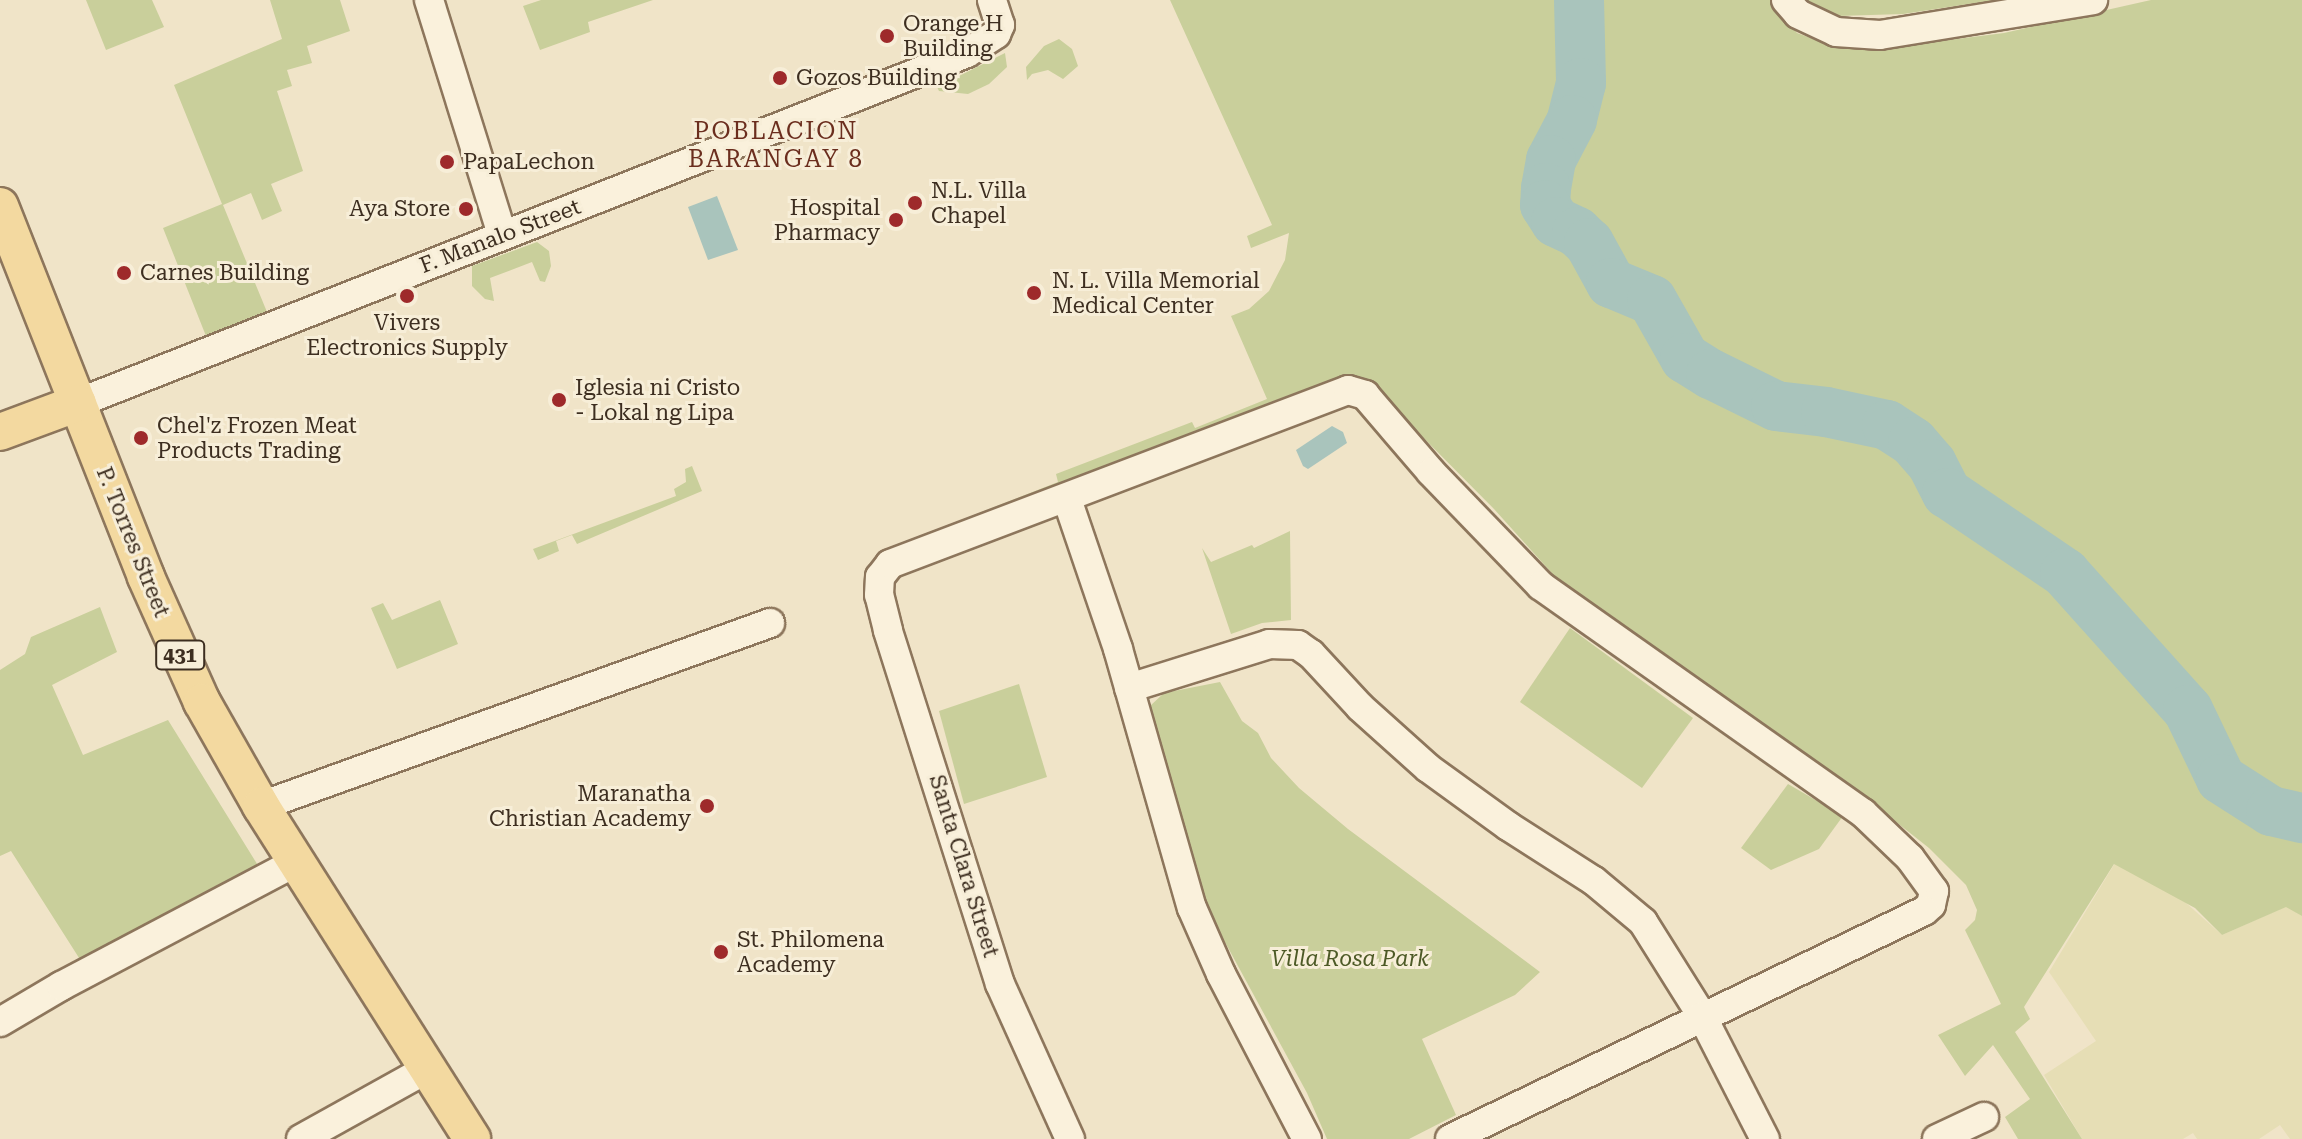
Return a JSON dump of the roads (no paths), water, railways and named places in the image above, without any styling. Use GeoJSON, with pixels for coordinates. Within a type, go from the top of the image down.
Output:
{"type":"FeatureCollection","features":[{"type":"Feature","properties":{"kind":"main road","name":"P. Torres Street"},"geometry":{"type":"LineString","coordinates":[[0,206],[169,634],[209,715],[261,806],[427,1069]]}},
{"type":"Feature","properties":{"kind":"main road","name":"F. Manalo Street"},"geometry":{"type":"LineString","coordinates":[[0,432],[78,403]]}},
{"type":"Feature","properties":{"kind":"main road","name":"431"},"geometry":{"type":"LineString","coordinates":[[427,1069],[472,1139]]}},
{"type":"Feature","properties":{"kind":"street"},"geometry":{"type":"LineString","coordinates":[[429,0],[502,234]]}},
{"type":"Feature","properties":{"kind":"street","name":"F. Manalo Street"},"geometry":{"type":"LineString","coordinates":[[78,403],[502,234],[905,80],[974,50],[996,34],[1000,25],[992,0]]}},
{"type":"Feature","properties":{"kind":"street"},"geometry":{"type":"LineString","coordinates":[[1786,0],[1798,14],[1836,32],[1880,35],[2093,0]]}},
{"type":"Feature","properties":{"kind":"street"},"geometry":{"type":"LineString","coordinates":[[1307,1139],[1221,974],[1192,908],[1158,800],[1129,688],[1067,499],[1355,390],[1365,395],[1431,472],[1541,586],[1863,813],[1910,858],[1931,884],[1934,898],[1924,911],[1450,1139]]}},
{"type":"Feature","properties":{"kind":"street","name":"Santa Clara Street"},"geometry":{"type":"LineString","coordinates":[[1067,499],[890,564],[878,586],[888,630],[1000,984],[1070,1139]]}},
{"type":"Feature","properties":{"kind":"street"},"geometry":{"type":"LineString","coordinates":[[261,806],[770,623]]}},
{"type":"Feature","properties":{"kind":"street"},"geometry":{"type":"LineString","coordinates":[[1129,688],[1269,644],[1298,645],[1428,768],[1508,826],[1594,881],[1643,922],[1702,1016],[1765,1139]]}},
{"type":"Feature","properties":{"kind":"street"},"geometry":{"type":"LineString","coordinates":[[0,1022],[61,986],[296,862]]}},
{"type":"Feature","properties":{"kind":"street"},"geometry":{"type":"LineString","coordinates":[[301,1139],[427,1069]]}},
{"type":"Feature","properties":{"kind":"street"},"geometry":{"type":"LineString","coordinates":[[1937,1139],[1984,1117]]}},
{"type":"Feature","properties":{"kind":"water"},"geometry":{"type":"Polygon","coordinates":[[[717,196],[738,250],[708,260],[688,207],[717,196]]]}},
{"type":"Feature","properties":{"kind":"water"},"geometry":{"type":"Polygon","coordinates":[[[1332,426],[1343,432],[1347,443],[1308,469],[1303,466],[1296,450],[1332,426]]]}},
{"type":"Feature","properties":{"kind":"waterway"},"geometry":{"type":"LineString","coordinates":[[1579,0],[1581,83],[1572,120],[1551,160],[1546,188],[1545,205],[1556,222],[1577,232],[1589,243],[1611,283],[1652,300],[1685,358],[1776,406],[1826,412],[1887,425],[1913,442],[1932,464],[1947,493],[2065,573],[2188,710],[2221,779],[2271,811],[2302,818]]}},
{"type":"Feature","properties":{"kind":"place","name":"Orange H Building"},"geometry":{"type":"Point","coordinates":[887,36]}},
{"type":"Feature","properties":{"kind":"place","name":"Gozos Building"},"geometry":{"type":"Point","coordinates":[780,78]}},
{"type":"Feature","properties":{"kind":"place","name":"PapaLechon"},"geometry":{"type":"Point","coordinates":[447,162]}},
{"type":"Feature","properties":{"kind":"place","name":"N.L. Villa Chapel"},"geometry":{"type":"Point","coordinates":[915,203]}},
{"type":"Feature","properties":{"kind":"place","name":"Aya Store"},"geometry":{"type":"Point","coordinates":[466,209]}},
{"type":"Feature","properties":{"kind":"place","name":"Hospital Pharmacy"},"geometry":{"type":"Point","coordinates":[896,220]}},
{"type":"Feature","properties":{"kind":"place","name":"Carnes Building"},"geometry":{"type":"Point","coordinates":[124,273]}},
{"type":"Feature","properties":{"kind":"place","name":"N. L. Villa Memorial Medical Center"},"geometry":{"type":"Point","coordinates":[1034,293]}},
{"type":"Feature","properties":{"kind":"place","name":"Vivers Electronics Supply"},"geometry":{"type":"Point","coordinates":[407,296]}},
{"type":"Feature","properties":{"kind":"place","name":"Iglesia ni Cristo - Lokal ng Lipa"},"geometry":{"type":"Point","coordinates":[559,400]}},
{"type":"Feature","properties":{"kind":"place","name":"Chel'z Frozen Meat Products Trading"},"geometry":{"type":"Point","coordinates":[141,438]}},
{"type":"Feature","properties":{"kind":"place","name":"Maranatha Christian Academy"},"geometry":{"type":"Point","coordinates":[707,806]}},
{"type":"Feature","properties":{"kind":"place","name":"St. Philomena Academy"},"geometry":{"type":"Point","coordinates":[721,952]}},
{"type":"Feature","properties":{"kind":"district","name":"POBLACION BARANGAY 8"},"geometry":{"type":"Point","coordinates":[776,146]}},
{"type":"Feature","properties":{"kind":"park label","name":"Villa Rosa Park"},"geometry":{"type":"Point","coordinates":[1350,959]}}]}
